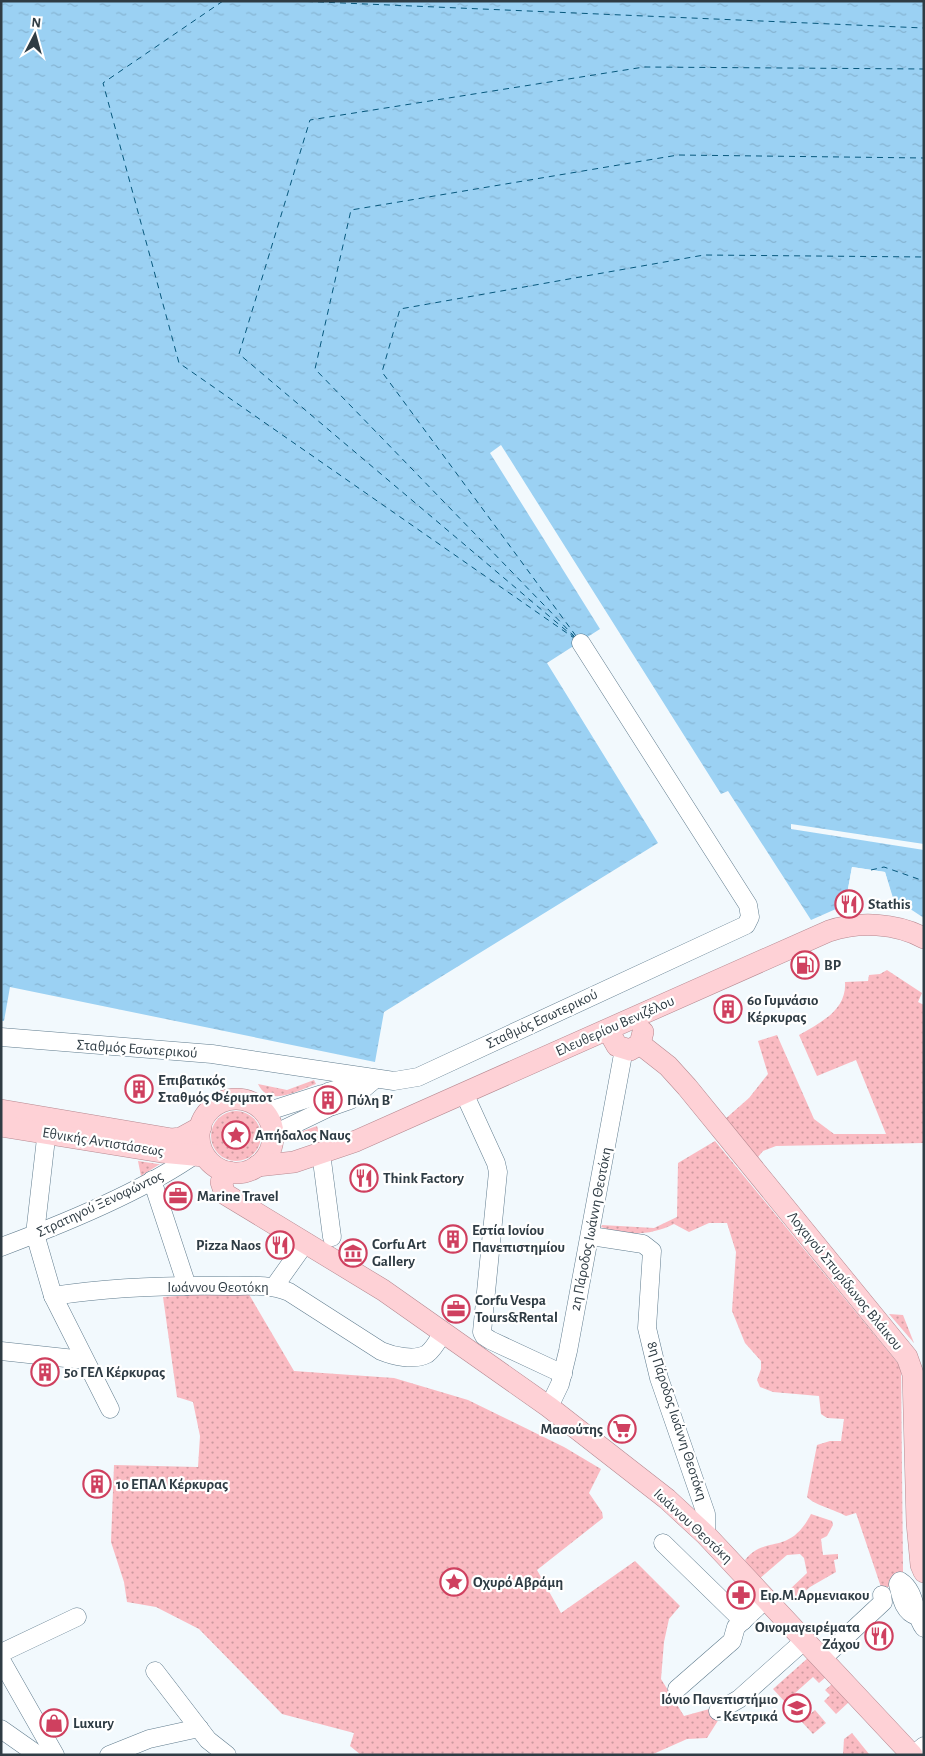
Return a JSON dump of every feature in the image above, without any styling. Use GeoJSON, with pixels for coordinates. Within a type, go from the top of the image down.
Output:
{"type":"FeatureCollection","features":[{"type":"Feature","properties":{"kind":"main road","name":"Ελευθερίου Βενιζέλου"},"geometry":{"type":"LineString","coordinates":[[257,1166],[287,1164],[356,1141],[840,927],[855,925],[882,926],[904,930],[924,938]]}},
{"type":"Feature","properties":{"kind":"main road"},"geometry":{"type":"LineString","coordinates":[[632,1047],[643,1034],[637,1017]]}},
{"type":"Feature","properties":{"kind":"main road","name":"Λοχαγού Σπυρίδωνος Βλάικου"},"geometry":{"type":"LineString","coordinates":[[608,1030],[617,1046],[632,1047],[668,1066],[907,1357],[913,1374],[918,1533],[920,1565],[924,1572]]}},
{"type":"Feature","properties":{"kind":"main road","name":"Εθνικής Αντιστάσεως"},"geometry":{"type":"LineString","coordinates":[[1,1126],[48,1126],[172,1139],[181,1138],[201,1127],[210,1110],[225,1102],[241,1100],[253,1104]]}},
{"type":"Feature","properties":{"kind":"main road"},"geometry":{"type":"LineString","coordinates":[[253,1104],[264,1114],[290,1151],[315,1155]]}},
{"type":"Feature","properties":{"kind":"main road","name":"Εθνικής Αντιστάσεως"},"geometry":{"type":"LineString","coordinates":[[1,1110],[48,1126],[162,1152],[200,1155]]}},
{"type":"Feature","properties":{"kind":"main road"},"geometry":{"type":"LineString","coordinates":[[201,1127],[200,1155],[215,1167],[228,1172],[247,1171],[257,1166],[267,1156],[271,1145],[273,1128]]}},
{"type":"Feature","properties":{"kind":"main road","name":"Ιωάννου Θεοτόκη"},"geometry":{"type":"LineString","coordinates":[[228,1172],[221,1182],[225,1194],[384,1290],[548,1407],[667,1499],[706,1535],[913,1755]]}},
{"type":"Feature","properties":{"kind":"street","name":"Σταθμός Εσωτερικού"},"geometry":{"type":"LineString","coordinates":[[1,1037],[212,1054],[394,1081],[418,1077],[741,927],[748,921],[750,913],[748,905],[581,643]]}},
{"type":"Feature","properties":{"kind":"street","name":"2η Πάροδος Ιωάννη Θεοτόκη"},"geometry":{"type":"LineString","coordinates":[[548,1407],[563,1374],[632,1047]]}},
{"type":"Feature","properties":{"kind":"street"},"geometry":{"type":"LineString","coordinates":[[253,1104],[275,1108],[328,1100],[350,1100],[375,1079]]}},
{"type":"Feature","properties":{"kind":"street"},"geometry":{"type":"LineString","coordinates":[[464,1093],[496,1163],[498,1172],[482,1332],[490,1340],[563,1374]]}},
{"type":"Feature","properties":{"kind":"street"},"geometry":{"type":"LineString","coordinates":[[273,1128],[328,1100]]}},
{"type":"Feature","properties":{"kind":"street"},"geometry":{"type":"LineString","coordinates":[[48,1126],[35,1234],[53,1296],[110,1410]]}},
{"type":"Feature","properties":{"kind":"street","name":"Στρατηγού Ξενοφώντος"},"geometry":{"type":"LineString","coordinates":[[1,1247],[35,1234],[152,1180],[200,1155]]}},
{"type":"Feature","properties":{"kind":"street"},"geometry":{"type":"LineString","coordinates":[[315,1155],[332,1237]]}},
{"type":"Feature","properties":{"kind":"street"},"geometry":{"type":"LineString","coordinates":[[152,1180],[187,1286]]}},
{"type":"Feature","properties":{"kind":"street","name":"8η Πάροδος Ιωάννη Θεοτόκη"},"geometry":{"type":"LineString","coordinates":[[591,1236],[643,1244],[652,1251],[647,1328],[659,1378],[706,1514],[706,1535]]}},
{"type":"Feature","properties":{"kind":"street"},"geometry":{"type":"LineString","coordinates":[[274,1287],[306,1242]]}},
{"type":"Feature","properties":{"kind":"street","name":"Ιωάννου Θεοτόκη"},"geometry":{"type":"LineString","coordinates":[[53,1296],[113,1289],[187,1286],[274,1287],[289,1292],[380,1351],[391,1355],[424,1355],[432,1349],[443,1332]]}},
{"type":"Feature","properties":{"kind":"street"},"geometry":{"type":"LineString","coordinates":[[1,1351],[84,1360]]}},
{"type":"Feature","properties":{"kind":"street"},"geometry":{"type":"LineString","coordinates":[[662,1543],[743,1620]]}},
{"type":"Feature","properties":{"kind":"street"},"geometry":{"type":"LineString","coordinates":[[822,1659],[883,1602],[882,1596]]}},
{"type":"Feature","properties":{"kind":"street"},"geometry":{"type":"LineString","coordinates":[[677,1690],[732,1641],[735,1629],[766,1599]]}},
{"type":"Feature","properties":{"kind":"street"},"geometry":{"type":"LineString","coordinates":[[1,1654],[26,1640],[78,1617]]}},
{"type":"Feature","properties":{"kind":"street"},"geometry":{"type":"LineString","coordinates":[[718,1711],[738,1699],[805,1640]]}},
{"type":"Feature","properties":{"kind":"street"},"geometry":{"type":"LineString","coordinates":[[1,1660],[55,1755]]}},
{"type":"Feature","properties":{"kind":"street"},"geometry":{"type":"LineString","coordinates":[[155,1671],[199,1728],[215,1746],[227,1755]]}},
{"type":"Feature","properties":{"kind":"street"},"geometry":{"type":"LineString","coordinates":[[109,1755],[149,1739],[199,1728]]}},
{"type":"Feature","properties":{"kind":"street"},"geometry":{"type":"LineString","coordinates":[[1,1730],[38,1755]]}},
{"type":"Feature","properties":{"kind":"street"},"geometry":{"type":"LineString","coordinates":[[913,1755],[924,1746]]}},
{"type":"Feature","properties":{"kind":"shaded area"},"geometry":{"type":"Polygon","coordinates":[[[887,970],[922,993],[918,1002],[924,1005],[924,1143],[776,1146],[763,1151],[758,1157],[724,1120],[749,1098],[768,1074],[758,1041],[777,1035],[814,1119],[834,1134],[886,1134],[856,1060],[817,1076],[799,1035],[815,1026],[837,1008],[842,1000],[845,982],[868,981],[869,975],[880,974],[887,970]]]}},
{"type":"Feature","properties":{"kind":"shaded area"},"geometry":{"type":"Polygon","coordinates":[[[314,1080],[316,1084],[293,1093],[277,1096],[269,1095],[258,1084],[287,1090],[314,1080]]]}},
{"type":"Feature","properties":{"kind":"shaded area"},"geometry":{"type":"Polygon","coordinates":[[[236,1111],[254,1118],[261,1136],[254,1154],[236,1161],[218,1154],[211,1136],[218,1118],[236,1111]]]}},
{"type":"Feature","properties":{"kind":"shaded area"},"geometry":{"type":"Polygon","coordinates":[[[317,1126],[318,1130],[326,1136],[308,1142],[299,1140],[300,1132],[317,1126]]]}},
{"type":"Feature","properties":{"kind":"shaded area"},"geometry":{"type":"Polygon","coordinates":[[[715,1141],[901,1367],[903,1572],[894,1584],[882,1590],[856,1513],[846,1516],[807,1497],[817,1445],[830,1441],[841,1441],[844,1419],[827,1418],[821,1414],[819,1396],[773,1392],[760,1387],[757,1380],[761,1369],[761,1361],[745,1343],[732,1311],[736,1252],[727,1223],[709,1223],[689,1232],[674,1224],[647,1233],[619,1232],[601,1227],[602,1225],[654,1228],[677,1217],[678,1163],[715,1141]]]}},
{"type":"Feature","properties":{"kind":"shaded area"},"geometry":{"type":"Polygon","coordinates":[[[138,1161],[158,1164],[160,1164],[141,1176],[138,1161]]]}},
{"type":"Feature","properties":{"kind":"shaded area"},"geometry":{"type":"Polygon","coordinates":[[[247,1291],[294,1371],[394,1378],[468,1400],[564,1447],[601,1469],[589,1493],[602,1512],[603,1518],[537,1570],[561,1613],[635,1561],[680,1606],[669,1619],[664,1642],[661,1679],[684,1716],[713,1708],[719,1719],[707,1738],[687,1739],[651,1755],[361,1755],[350,1746],[354,1733],[282,1714],[199,1629],[156,1607],[127,1602],[124,1582],[111,1542],[114,1465],[198,1467],[200,1436],[193,1402],[177,1397],[163,1297],[247,1291]]]}},
{"type":"Feature","properties":{"kind":"shaded area"},"geometry":{"type":"Polygon","coordinates":[[[889,1314],[903,1315],[914,1343],[889,1314]]]}},
{"type":"Feature","properties":{"kind":"shaded area"},"geometry":{"type":"Polygon","coordinates":[[[811,1514],[832,1521],[833,1525],[827,1536],[821,1539],[823,1555],[838,1554],[838,1559],[834,1560],[836,1572],[810,1587],[795,1600],[786,1593],[807,1573],[804,1558],[800,1554],[787,1555],[758,1580],[745,1560],[753,1552],[761,1548],[786,1541],[794,1536],[803,1527],[811,1514]]]}},
{"type":"Feature","properties":{"kind":"shaded area"},"geometry":{"type":"Polygon","coordinates":[[[809,1657],[826,1677],[819,1683],[813,1677],[785,1702],[773,1689],[809,1657]]]}},
{"type":"Feature","properties":{"kind":"shaded area"},"geometry":{"type":"Polygon","coordinates":[[[832,1684],[849,1702],[836,1714],[824,1701],[830,1695],[825,1690],[832,1684]]]}},
{"type":"Feature","properties":{"kind":"shaded area"},"geometry":{"type":"Polygon","coordinates":[[[815,1710],[826,1723],[813,1734],[801,1721],[815,1710]]]}},
{"type":"Feature","properties":{"kind":"shaded area"},"geometry":{"type":"Polygon","coordinates":[[[852,1733],[869,1755],[843,1755],[844,1739],[852,1733]]]}},
{"type":"Feature","properties":{"kind":"water"},"geometry":{"type":"Polygon","coordinates":[[[1,1],[924,1],[924,918],[892,897],[885,872],[852,867],[845,905],[811,920],[728,791],[721,794],[501,445],[490,453],[600,629],[547,663],[658,843],[384,1012],[375,1062],[10,987],[4,1021],[1,1021],[1,1]]]}},
{"type":"Feature","properties":{"kind":"pier"},"geometry":{"type":"Polygon","coordinates":[[[791,824],[924,844],[924,850],[791,829],[791,824]]]}},
{"type":"Feature","properties":{"kind":"pier"},"geometry":{"type":"Polygon","coordinates":[[[852,867],[885,872],[894,901],[890,898],[883,874],[854,870],[848,905],[845,905],[852,867]]]}},
{"type":"Feature","properties":{"kind":"ferry route"},"geometry":{"type":"LineString","coordinates":[[223,1],[103,83],[179,363],[574,638]]}},
{"type":"Feature","properties":{"kind":"ferry route"},"geometry":{"type":"LineString","coordinates":[[296,1],[924,28]]}},
{"type":"Feature","properties":{"kind":"ferry route"},"geometry":{"type":"LineString","coordinates":[[575,638],[239,354],[310,120],[644,67],[924,69]]}},
{"type":"Feature","properties":{"kind":"ferry route"},"geometry":{"type":"LineString","coordinates":[[575,637],[315,369],[351,210],[678,155],[924,158]]}},
{"type":"Feature","properties":{"kind":"ferry route"},"geometry":{"type":"LineString","coordinates":[[576,636],[382,372],[400,309],[704,255],[924,257]]}},
{"type":"Feature","properties":{"kind":"ferry route"},"geometry":{"type":"LineString","coordinates":[[871,870],[884,867],[924,881]]}},
{"type":"Feature","properties":{"kind":"place","name":"Stathis"},"geometry":{"type":"Point","coordinates":[849,904]}},
{"type":"Feature","properties":{"kind":"place","name":"BP"},"geometry":{"type":"Point","coordinates":[805,965]}},
{"type":"Feature","properties":{"kind":"place","name":"6ο Γυμνάσιο Κέρκυρας"},"geometry":{"type":"Point","coordinates":[728,1009]}},
{"type":"Feature","properties":{"kind":"place","name":"Επιβατικός Σταθμός Φέριμποτ"},"geometry":{"type":"Point","coordinates":[139,1089]}},
{"type":"Feature","properties":{"kind":"place","name":"Πύλη Β'"},"geometry":{"type":"Point","coordinates":[328,1100]}},
{"type":"Feature","properties":{"kind":"place","name":"Απήδαλος Ναυς"},"geometry":{"type":"Point","coordinates":[236,1135]}},
{"type":"Feature","properties":{"kind":"place","name":"Think Factory"},"geometry":{"type":"Point","coordinates":[364,1178]}},
{"type":"Feature","properties":{"kind":"place","name":"Marine Travel"},"geometry":{"type":"Point","coordinates":[178,1196]}},
{"type":"Feature","properties":{"kind":"place","name":"Εστία Ιονίου Πανεπιστημίου"},"geometry":{"type":"Point","coordinates":[453,1239]}},
{"type":"Feature","properties":{"kind":"place","name":"Pizza Naos"},"geometry":{"type":"Point","coordinates":[280,1245]}},
{"type":"Feature","properties":{"kind":"place","name":"Corfu Art Gallery"},"geometry":{"type":"Point","coordinates":[353,1253]}},
{"type":"Feature","properties":{"kind":"place","name":"Corfu Vespa Tours&Rental"},"geometry":{"type":"Point","coordinates":[456,1309]}},
{"type":"Feature","properties":{"kind":"place","name":"5ο ΓΕΛ Κέρκυρας"},"geometry":{"type":"Point","coordinates":[45,1372]}},
{"type":"Feature","properties":{"kind":"place","name":"Μασούτης"},"geometry":{"type":"Point","coordinates":[622,1429]}},
{"type":"Feature","properties":{"kind":"place","name":"1ο ΕΠΑΛ Κέρκυρας"},"geometry":{"type":"Point","coordinates":[97,1484]}},
{"type":"Feature","properties":{"kind":"place","name":"Οχυρό Αβράμη"},"geometry":{"type":"Point","coordinates":[454,1582]}},
{"type":"Feature","properties":{"kind":"place","name":"Ειρ.Μ.Αρμενιακου"},"geometry":{"type":"Point","coordinates":[741,1595]}},
{"type":"Feature","properties":{"kind":"place","name":"Οινομαγειρέματα Ζάχου"},"geometry":{"type":"Point","coordinates":[879,1636]}},
{"type":"Feature","properties":{"kind":"place","name":"Ιόνιο Πανεπιστήμιο - Κεντρικά"},"geometry":{"type":"Point","coordinates":[797,1708]}},
{"type":"Feature","properties":{"kind":"place","name":"Luxury"},"geometry":{"type":"Point","coordinates":[54,1723]}}]}
